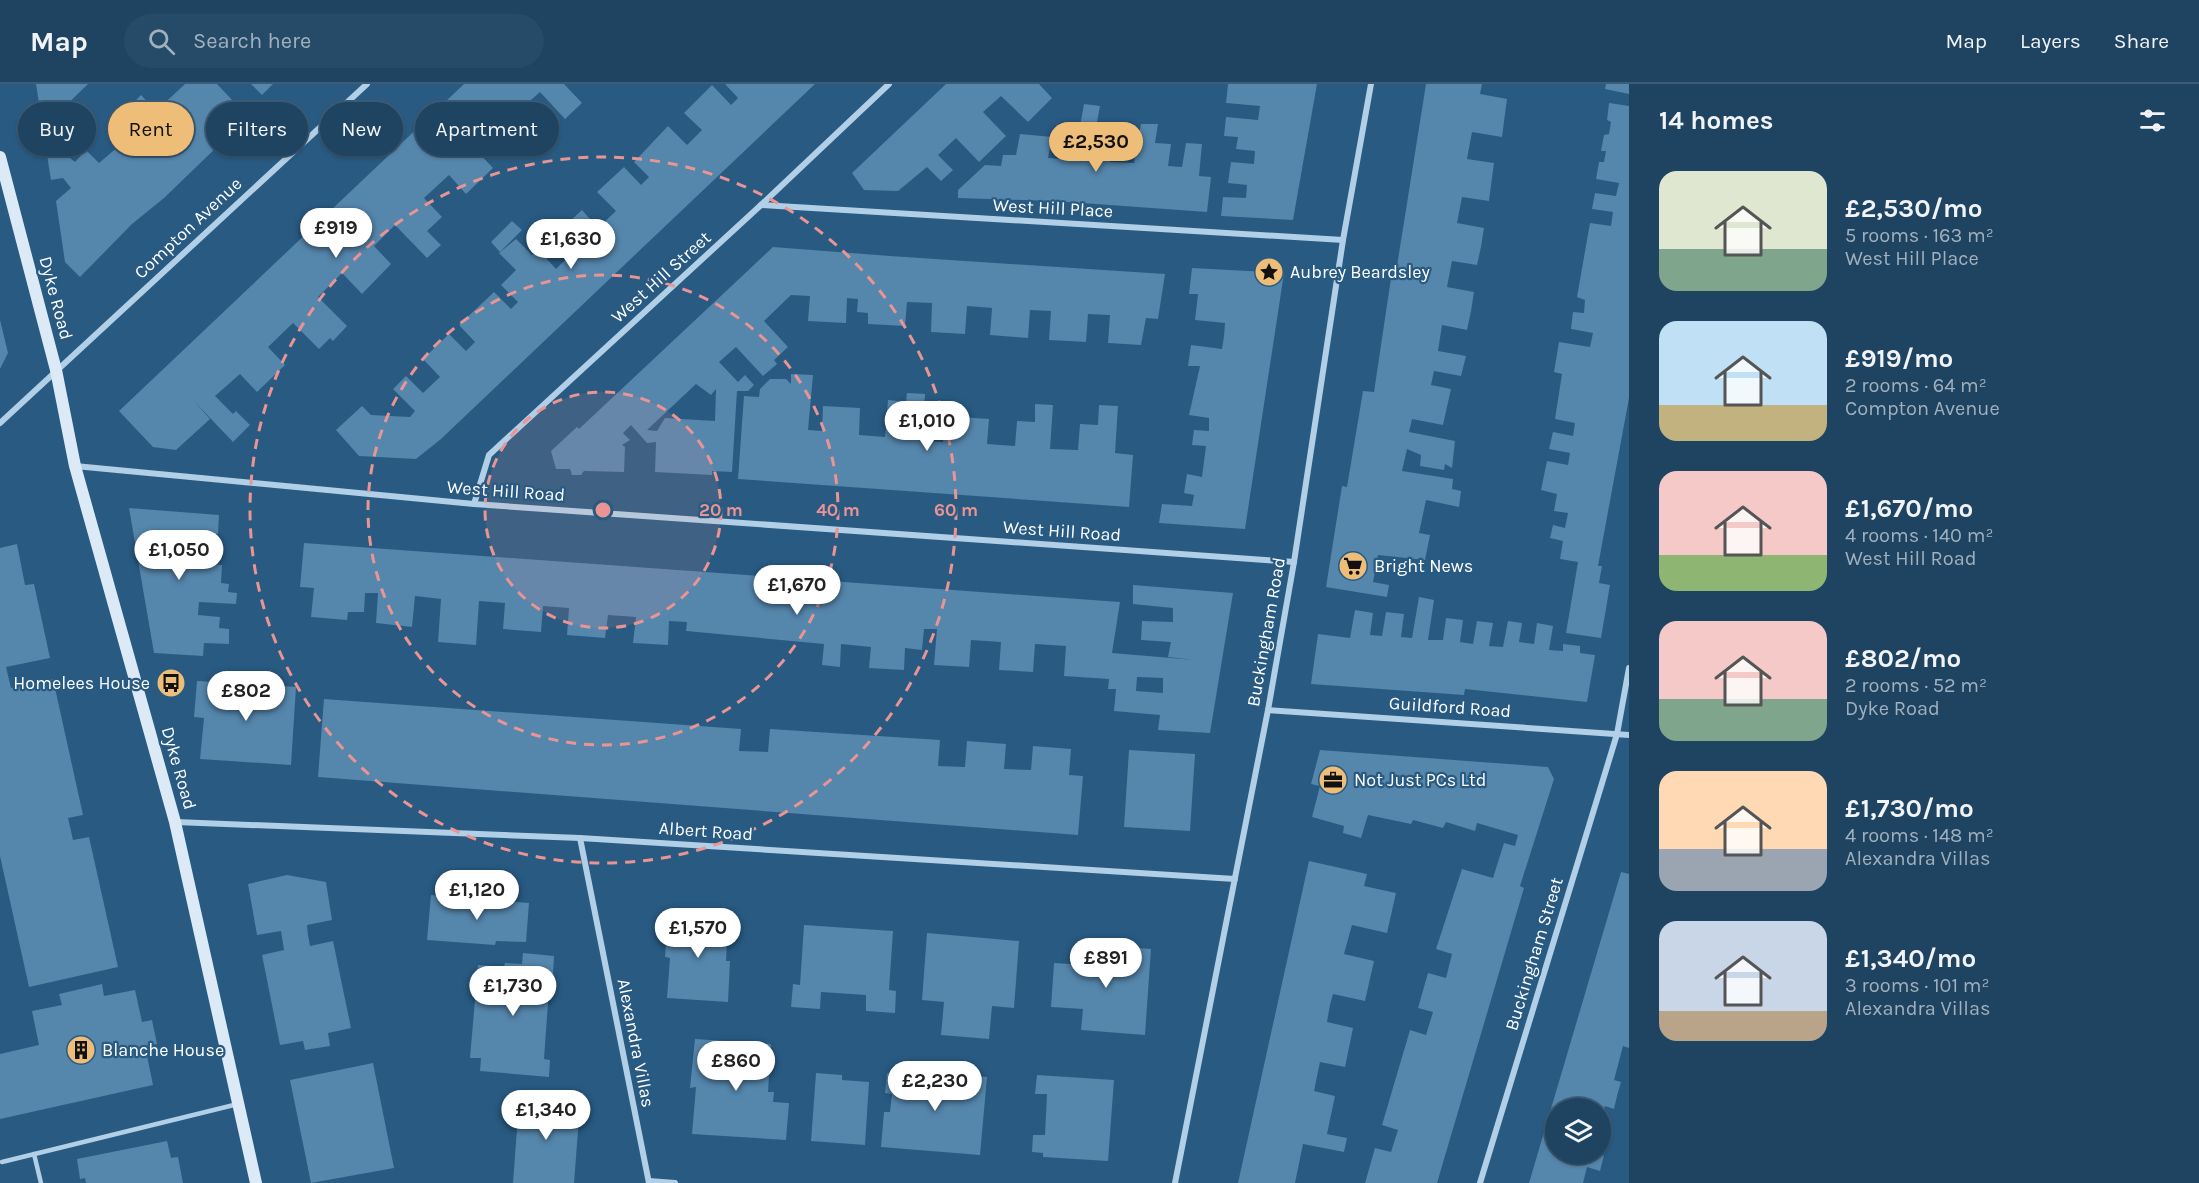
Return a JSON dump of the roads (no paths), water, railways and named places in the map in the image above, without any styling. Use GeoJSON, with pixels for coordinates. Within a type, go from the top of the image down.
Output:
{"type":"FeatureCollection","features":[{"type":"Feature","properties":{"kind":"main road","name":"Dyke Road"},"geometry":{"type":"LineString","coordinates":[[0,157],[56,370],[75,466],[175,822],[240,1103],[256,1183]]}},
{"type":"Feature","properties":{"kind":"street","name":"Compton Avenue"},"geometry":{"type":"LineString","coordinates":[[0,423],[367,84]]}},
{"type":"Feature","properties":{"kind":"street","name":"West Hill Street"},"geometry":{"type":"LineString","coordinates":[[474,504],[489,455],[761,206],[889,84]]}},
{"type":"Feature","properties":{"kind":"street","name":"Buckingham Road"},"geometry":{"type":"LineString","coordinates":[[1175,1183],[1268,710],[1294,562],[1343,240],[1371,84]]}},
{"type":"Feature","properties":{"kind":"street","name":"West Hill Place"},"geometry":{"type":"LineString","coordinates":[[761,206],[1343,240]]}},
{"type":"Feature","properties":{"kind":"street","name":"West Hill Road"},"geometry":{"type":"LineString","coordinates":[[75,466],[474,504],[1294,562]]}},
{"type":"Feature","properties":{"kind":"street","name":"Buckingham Street"},"geometry":{"type":"LineString","coordinates":[[1480,1183],[1617,734],[1629,668]]}},
{"type":"Feature","properties":{"kind":"street","name":"Guildford Road"},"geometry":{"type":"LineString","coordinates":[[1268,710],[1629,735]]}},
{"type":"Feature","properties":{"kind":"street","name":"Albert Road"},"geometry":{"type":"LineString","coordinates":[[175,822],[580,838],[1235,879]]}},
{"type":"Feature","properties":{"kind":"street","name":"Alexandra Villas"},"geometry":{"type":"LineString","coordinates":[[580,838],[649,1182]]}},
{"type":"Feature","properties":{"kind":"street"},"geometry":{"type":"LineString","coordinates":[[649,1182],[675,1183]]}},
{"type":"Feature","properties":{"kind":"lane"},"geometry":{"type":"LineString","coordinates":[[2,1162],[240,1103]]}},
{"type":"Feature","properties":{"kind":"lane"},"geometry":{"type":"LineString","coordinates":[[34,1154],[41,1183]]}},
{"type":"Feature","properties":{"kind":"place","name":"Aubrey Beardsley"},"geometry":{"type":"Point","coordinates":[1269,272]}},
{"type":"Feature","properties":{"kind":"place","name":"Bright News"},"geometry":{"type":"Point","coordinates":[1353,566]}},
{"type":"Feature","properties":{"kind":"place","name":"Homelees House"},"geometry":{"type":"Point","coordinates":[171,683]}},
{"type":"Feature","properties":{"kind":"place","name":"Not Just PCs Ltd"},"geometry":{"type":"Point","coordinates":[1333,780]}},
{"type":"Feature","properties":{"kind":"place","name":"Blanche House"},"geometry":{"type":"Point","coordinates":[81,1050]}}]}
